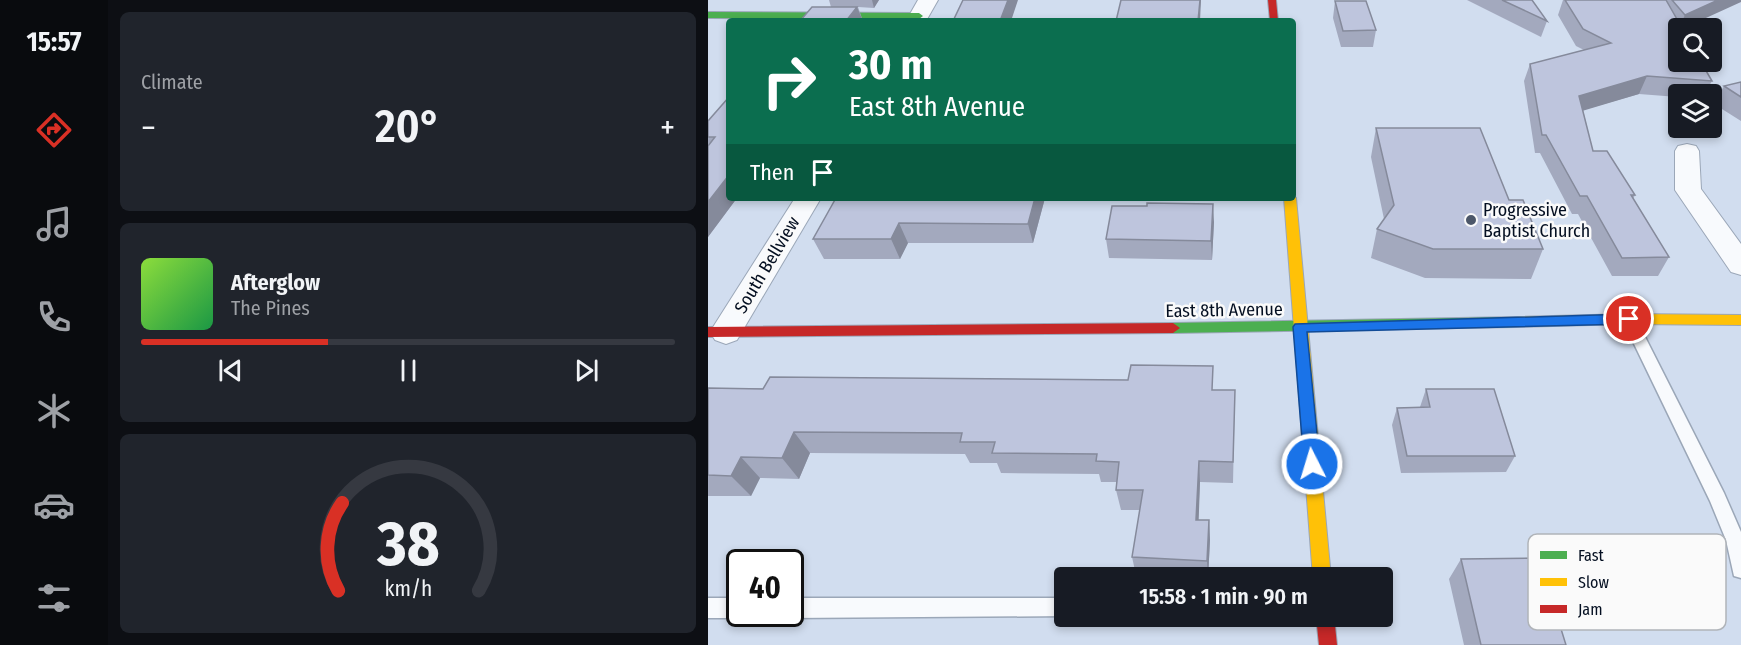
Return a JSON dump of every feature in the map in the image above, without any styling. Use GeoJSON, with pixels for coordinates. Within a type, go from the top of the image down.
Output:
{"type":"FeatureCollection","features":[{"type":"Feature","properties":{"kind":"street"},"geometry":{"type":"LineString","coordinates":[[1272,0],[1274,18]]}},
{"type":"Feature","properties":{"kind":"street"},"geometry":{"type":"LineString","coordinates":[[708,15],[921,12]]}},
{"type":"Feature","properties":{"kind":"street"},"geometry":{"type":"LineString","coordinates":[[1687,151],[1688,190],[1741,265]]}},
{"type":"Feature","properties":{"kind":"street","name":"South Bellview"},"geometry":{"type":"LineString","coordinates":[[717,332],[806,201]]}},
{"type":"Feature","properties":{"kind":"street"},"geometry":{"type":"LineString","coordinates":[[1290,201],[1321,567]]}},
{"type":"Feature","properties":{"kind":"street","name":"East 8th Avenue"},"geometry":{"type":"LineString","coordinates":[[717,332],[1300,327],[1629,319],[1741,320]]}},
{"type":"Feature","properties":{"kind":"street"},"geometry":{"type":"LineString","coordinates":[[1326,627],[1328,645]]}},
{"type":"Feature","properties":{"kind":"lane"},"geometry":{"type":"LineString","coordinates":[[1629,319],[1718,499],[1735,540],[1741,569]]}},
{"type":"Feature","properties":{"kind":"lane"},"geometry":{"type":"LineString","coordinates":[[708,608],[726,608]]}},
{"type":"Feature","properties":{"kind":"lane"},"geometry":{"type":"LineString","coordinates":[[804,608],[1054,608]]}},
{"type":"Feature","properties":{"kind":"building"},"geometry":{"type":"Polygon","coordinates":[[[963,0],[1008,0],[1001,18],[954,18],[963,0]]]}},
{"type":"Feature","properties":{"kind":"building"},"geometry":{"type":"Polygon","coordinates":[[[1121,0],[1200,0],[1198,18],[1117,18],[1121,0]]]}},
{"type":"Feature","properties":{"kind":"building"},"geometry":{"type":"Polygon","coordinates":[[[1502,0],[1532,0],[1547,21],[1502,0]]]}},
{"type":"Feature","properties":{"kind":"building"},"geometry":{"type":"Polygon","coordinates":[[[1565,0],[1666,0],[1676,18],[1668,18],[1668,72],[1707,72],[1712,81],[1647,76],[1579,96],[1593,151],[1607,151],[1635,195],[1631,195],[1669,257],[1622,258],[1587,196],[1580,196],[1546,135],[1542,135],[1530,64],[1611,43],[1583,29],[1565,0]]]}},
{"type":"Feature","properties":{"kind":"building"},"geometry":{"type":"Polygon","coordinates":[[[1672,0],[1718,0],[1685,15],[1672,0]]]}},
{"type":"Feature","properties":{"kind":"building"},"geometry":{"type":"Polygon","coordinates":[[[1335,1],[1366,1],[1376,30],[1343,31],[1335,1]]]}},
{"type":"Feature","properties":{"kind":"building"},"geometry":{"type":"Polygon","coordinates":[[[812,7],[857,7],[848,18],[803,18],[812,7]]]}},
{"type":"Feature","properties":{"kind":"building"},"geometry":{"type":"Polygon","coordinates":[[[1741,82],[1741,97],[1724,86],[1741,82]]]}},
{"type":"Feature","properties":{"kind":"building"},"geometry":{"type":"Polygon","coordinates":[[[726,100],[726,179],[708,202],[708,146],[715,137],[708,137],[708,121],[726,100]]]}},
{"type":"Feature","properties":{"kind":"building"},"geometry":{"type":"Polygon","coordinates":[[[1376,128],[1480,128],[1509,200],[1523,200],[1543,249],[1433,249],[1377,229],[1394,205],[1376,128]]]}},
{"type":"Feature","properties":{"kind":"building"},"geometry":{"type":"Polygon","coordinates":[[[834,201],[1034,201],[1028,224],[899,223],[891,239],[813,239],[834,201]]]}},
{"type":"Feature","properties":{"kind":"building"},"geometry":{"type":"Polygon","coordinates":[[[1147,203],[1213,204],[1211,241],[1106,239],[1112,206],[1147,206],[1147,203]]]}},
{"type":"Feature","properties":{"kind":"building"},"geometry":{"type":"Polygon","coordinates":[[[1131,365],[1213,366],[1212,390],[1235,390],[1233,462],[1199,461],[1196,520],[1209,520],[1207,561],[1132,557],[1143,490],[1116,490],[1119,462],[1096,461],[1097,454],[992,453],[995,442],[960,442],[962,433],[794,432],[782,458],[741,457],[731,476],[708,475],[708,388],[763,389],[770,377],[1128,380],[1131,365]]]}},
{"type":"Feature","properties":{"kind":"building"},"geometry":{"type":"Polygon","coordinates":[[[1426,389],[1494,389],[1515,456],[1407,456],[1397,408],[1430,407],[1426,389]]]}},
{"type":"Feature","properties":{"kind":"building"},"geometry":{"type":"Polygon","coordinates":[[[1528,558],[1528,630],[1561,630],[1566,645],[1481,645],[1461,559],[1528,558]]]}},
{"type":"Feature","properties":{"kind":"traffic: fast"},"geometry":{"type":"LineString","coordinates":[[708,15],[919,16]]}},
{"type":"Feature","properties":{"kind":"traffic: fast"},"geometry":{"type":"LineString","coordinates":[[1173,328],[1516,322]]}},
{"type":"Feature","properties":{"kind":"traffic: slow"},"geometry":{"type":"LineString","coordinates":[[1290,201],[1321,567]]}},
{"type":"Feature","properties":{"kind":"traffic: slow"},"geometry":{"type":"LineString","coordinates":[[1516,322],[1629,319],[1741,320]]}},
{"type":"Feature","properties":{"kind":"traffic: jam"},"geometry":{"type":"LineString","coordinates":[[1272,0],[1274,18]]}},
{"type":"Feature","properties":{"kind":"traffic: jam"},"geometry":{"type":"LineString","coordinates":[[708,332],[1173,328]]}},
{"type":"Feature","properties":{"kind":"traffic: jam"},"geometry":{"type":"LineString","coordinates":[[1326,627],[1328,645]]}},
{"type":"Feature","properties":{"kind":"place","name":"Progressive Baptist Church"},"geometry":{"type":"Point","coordinates":[1471,220]}},
{"type":"Feature","properties":{"kind":"route"},"geometry":{"type":"LineString","coordinates":[[1312,464],[1300,327],[1629,319]]}}]}
